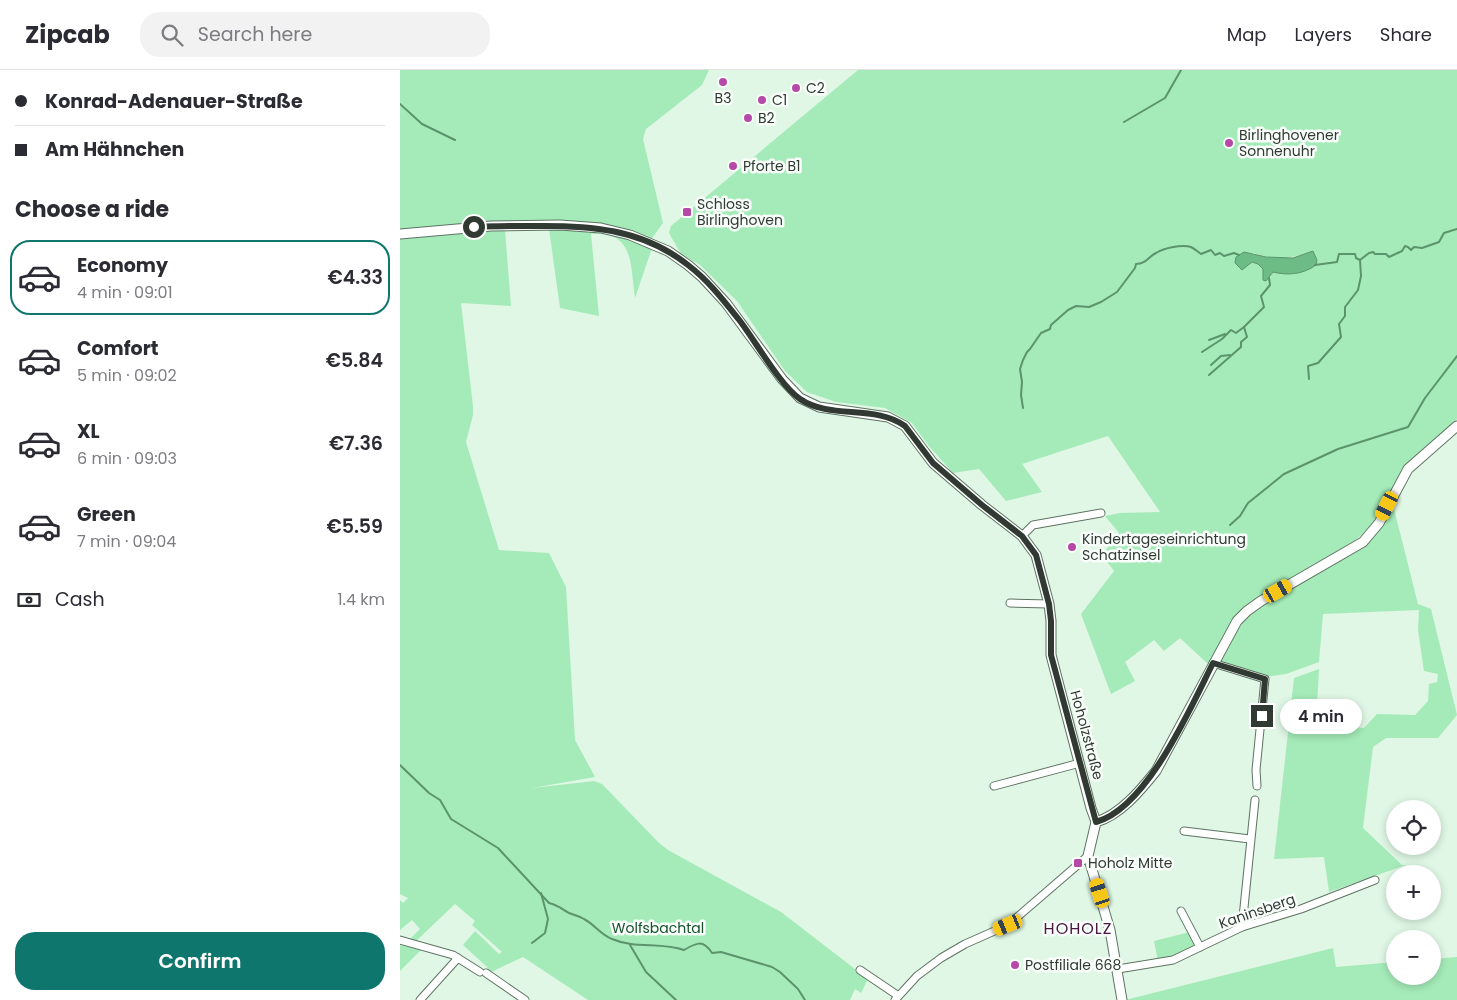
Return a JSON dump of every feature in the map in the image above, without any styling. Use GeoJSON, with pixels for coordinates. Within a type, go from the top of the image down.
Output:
{"type":"FeatureCollection","features":[{"type":"Feature","properties":{"kind":"street","name":"Hoholzstraße"},"geometry":{"type":"LineString","coordinates":[[400,234],[491,226],[560,225],[601,228],[630,235],[655,245],[688,265],[716,292],[789,388],[800,398],[819,407],[874,414],[894,420],[905,426],[933,463],[1022,536],[1036,555],[1049,604],[1051,655],[1096,822],[1088,856],[1110,930],[1122,1000]]}},
{"type":"Feature","properties":{"kind":"street"},"geometry":{"type":"LineString","coordinates":[[1096,822],[1108,818],[1121,807],[1140,790],[1156,771],[1237,621],[1247,611],[1362,542],[1372,533],[1408,469],[1457,426]]}},
{"type":"Feature","properties":{"kind":"street"},"geometry":{"type":"LineString","coordinates":[[1022,536],[1033,525],[1101,513]]}},
{"type":"Feature","properties":{"kind":"street"},"geometry":{"type":"LineString","coordinates":[[1010,603],[1049,604]]}},
{"type":"Feature","properties":{"kind":"street"},"geometry":{"type":"LineString","coordinates":[[1214,662],[1265,679],[1256,770],[1258,786]]}},
{"type":"Feature","properties":{"kind":"street"},"geometry":{"type":"LineString","coordinates":[[994,786],[1080,763]]}},
{"type":"Feature","properties":{"kind":"street"},"geometry":{"type":"LineString","coordinates":[[1242,927],[1255,800]]}},
{"type":"Feature","properties":{"kind":"street"},"geometry":{"type":"LineString","coordinates":[[1184,831],[1250,839]]}},
{"type":"Feature","properties":{"kind":"street"},"geometry":{"type":"LineString","coordinates":[[860,970],[896,998],[917,976],[942,958],[965,944],[1008,925],[1088,856]]}},
{"type":"Feature","properties":{"kind":"street","name":"Kaninsberg"},"geometry":{"type":"LineString","coordinates":[[1118,970],[1173,960],[1242,927],[1301,909],[1375,880]]}},
{"type":"Feature","properties":{"kind":"street"},"geometry":{"type":"LineString","coordinates":[[1182,911],[1200,947]]}},
{"type":"Feature","properties":{"kind":"street"},"geometry":{"type":"LineString","coordinates":[[400,940],[454,955],[483,972],[489,973],[489,976],[525,1000]]}},
{"type":"Feature","properties":{"kind":"street"},"geometry":{"type":"LineString","coordinates":[[420,1000],[458,958]]}},
{"type":"Feature","properties":{"kind":"green space","name":"Wolfsbachtal"},"geometry":{"type":"Polygon","coordinates":[[[400,70],[709,70],[702,85],[646,129],[643,139],[663,223],[647,245],[652,248],[635,298],[628,252],[616,238],[591,234],[599,316],[560,308],[549,229],[505,230],[511,306],[461,303],[473,406],[473,415],[466,442],[499,550],[549,553],[566,587],[575,740],[595,777],[532,788],[594,781],[602,784],[668,850],[781,912],[868,979],[861,993],[855,989],[850,1000],[588,1000],[523,957],[489,973],[487,967],[463,945],[475,931],[499,954],[502,952],[472,925],[475,921],[455,904],[415,942],[409,940],[420,929],[412,920],[400,930],[400,900],[403,903],[408,898],[400,894],[400,70]]]}},
{"type":"Feature","properties":{"kind":"green space"},"geometry":{"type":"Polygon","coordinates":[[[858,70],[1457,70],[1457,419],[1406,465],[1372,524],[1356,540],[1250,603],[1234,619],[1209,665],[1180,638],[1164,651],[1154,640],[1125,662],[1135,681],[1111,694],[1081,614],[1114,571],[1102,555],[1119,533],[1105,516],[1120,513],[1160,512],[1108,436],[1022,464],[1042,492],[1006,501],[979,469],[953,473],[928,445],[912,423],[885,408],[836,402],[807,392],[785,371],[737,301],[700,265],[681,254],[669,233],[671,226],[858,70]],[[1313,251],[1283,258],[1253,253],[1245,267],[1252,262],[1258,264],[1263,269],[1263,279],[1269,279],[1273,272],[1295,274],[1317,260],[1313,251]]]}},
{"type":"Feature","properties":{"kind":"green space"},"geometry":{"type":"Polygon","coordinates":[[[1394,509],[1418,604],[1431,609],[1457,715],[1438,738],[1386,738],[1373,747],[1363,828],[1386,850],[1386,855],[1391,855],[1402,865],[1386,865],[1386,872],[1329,892],[1324,857],[1274,859],[1294,678],[1319,669],[1316,724],[1364,728],[1377,714],[1415,715],[1428,701],[1429,684],[1437,682],[1438,674],[1424,671],[1418,630],[1419,610],[1323,614],[1319,662],[1286,674],[1265,677],[1222,664],[1220,660],[1246,616],[1360,549],[1373,538],[1394,509]]]}},
{"type":"Feature","properties":{"kind":"green space"},"geometry":{"type":"Polygon","coordinates":[[[1190,932],[1196,945],[1181,954],[1158,961],[1154,941],[1190,932]]]}},
{"type":"Feature","properties":{"kind":"green space"},"geometry":{"type":"Polygon","coordinates":[[[400,945],[421,950],[400,971],[400,945]]]}},
{"type":"Feature","properties":{"kind":"green space"},"geometry":{"type":"Polygon","coordinates":[[[1333,948],[1336,967],[1386,963],[1386,985],[1441,985],[1441,958],[1457,957],[1457,1000],[1125,1000],[1333,948]]]}},
{"type":"Feature","properties":{"kind":"shaded area"},"geometry":{"type":"Polygon","coordinates":[[[1313,251],[1317,260],[1316,265],[1296,273],[1284,274],[1273,272],[1266,281],[1263,280],[1263,269],[1258,264],[1252,262],[1242,270],[1235,263],[1236,257],[1244,252],[1266,257],[1293,258],[1313,251]]]}},
{"type":"Feature","properties":{"kind":"waterway"},"geometry":{"type":"LineString","coordinates":[[1124,122],[1165,98],[1181,70]]}},
{"type":"Feature","properties":{"kind":"waterway"},"geometry":{"type":"LineString","coordinates":[[400,104],[422,124],[455,140]]}},
{"type":"Feature","properties":{"kind":"waterway"},"geometry":{"type":"LineString","coordinates":[[1315,265],[1337,262],[1339,254],[1355,254],[1356,258],[1360,260],[1373,252],[1375,254],[1386,254],[1389,257],[1402,251],[1405,246],[1411,250],[1414,247],[1422,248],[1439,242],[1444,233],[1457,229]]}},
{"type":"Feature","properties":{"kind":"waterway"},"geometry":{"type":"LineString","coordinates":[[1023,408],[1020,369],[1023,360],[1041,333],[1050,329],[1051,325],[1068,310],[1076,306],[1089,307],[1101,302],[1117,292],[1136,264],[1142,263],[1164,250],[1178,246],[1187,246],[1201,254],[1211,250],[1215,255],[1220,253],[1224,256],[1234,253],[1239,255]]}},
{"type":"Feature","properties":{"kind":"waterway"},"geometry":{"type":"LineString","coordinates":[[1309,379],[1308,366],[1318,363],[1341,337],[1339,324],[1345,316],[1345,307],[1358,290],[1361,276],[1360,260]]}},
{"type":"Feature","properties":{"kind":"waterway"},"geometry":{"type":"LineString","coordinates":[[1209,375],[1241,347],[1241,342],[1247,337],[1244,327],[1264,307],[1261,296],[1270,285],[1269,278]]}},
{"type":"Feature","properties":{"kind":"waterway"},"geometry":{"type":"LineString","coordinates":[[1202,352],[1222,339],[1231,330],[1236,333],[1244,327]]}},
{"type":"Feature","properties":{"kind":"waterway"},"geometry":{"type":"LineString","coordinates":[[1209,340],[1225,334]]}},
{"type":"Feature","properties":{"kind":"waterway"},"geometry":{"type":"LineString","coordinates":[[1211,365],[1221,356],[1230,355]]}},
{"type":"Feature","properties":{"kind":"waterway"},"geometry":{"type":"LineString","coordinates":[[1230,525],[1240,516],[1248,503],[1284,474],[1338,449],[1408,427],[1425,398],[1457,356]]}},
{"type":"Feature","properties":{"kind":"waterway"},"geometry":{"type":"LineString","coordinates":[[400,765],[429,793],[440,800],[451,819],[498,848],[549,903],[588,921],[608,937],[621,942],[666,946],[684,950],[696,944],[702,944],[712,953],[721,952],[772,967],[798,989],[805,1000]]}},
{"type":"Feature","properties":{"kind":"waterway"},"geometry":{"type":"LineString","coordinates":[[532,943],[545,933],[548,919],[541,893]]}},
{"type":"Feature","properties":{"kind":"waterway"},"geometry":{"type":"LineString","coordinates":[[630,945],[646,972],[676,1000]]}},
{"type":"Feature","properties":{"kind":"place","name":"B3"},"geometry":{"type":"Point","coordinates":[723,82]}},
{"type":"Feature","properties":{"kind":"place","name":"C2"},"geometry":{"type":"Point","coordinates":[796,88]}},
{"type":"Feature","properties":{"kind":"place","name":"C1"},"geometry":{"type":"Point","coordinates":[762,100]}},
{"type":"Feature","properties":{"kind":"place","name":"B2"},"geometry":{"type":"Point","coordinates":[748,118]}},
{"type":"Feature","properties":{"kind":"place","name":"Birlinghovener Sonnenuhr"},"geometry":{"type":"Point","coordinates":[1229,143]}},
{"type":"Feature","properties":{"kind":"place","name":"Pforte B1"},"geometry":{"type":"Point","coordinates":[733,166]}},
{"type":"Feature","properties":{"kind":"place","name":"Schloss Birlinghoven"},"geometry":{"type":"Point","coordinates":[687,212]}},
{"type":"Feature","properties":{"kind":"place","name":"Kindertageseinrichtung Schatzinsel"},"geometry":{"type":"Point","coordinates":[1072,547]}},
{"type":"Feature","properties":{"kind":"place","name":"Hoholz Mitte"},"geometry":{"type":"Point","coordinates":[1078,863]}},
{"type":"Feature","properties":{"kind":"place","name":"Postfiliale 668"},"geometry":{"type":"Point","coordinates":[1015,965]}},
{"type":"Feature","properties":{"kind":"district","name":"HOHOLZ"},"geometry":{"type":"Point","coordinates":[1078,928]}},
{"type":"Feature","properties":{"kind":"route"},"geometry":{"type":"LineString","coordinates":[[474,227],[560,225],[601,228],[630,235],[660,247],[688,265],[716,292],[789,388],[800,398],[809,404],[819,407],[874,414],[899,422],[905,426],[933,463],[994,515],[1022,536],[1036,555],[1049,604],[1051,655],[1096,822],[1108,818],[1121,807],[1140,790],[1156,771],[1213,663],[1265,679],[1262,716]]}}]}
